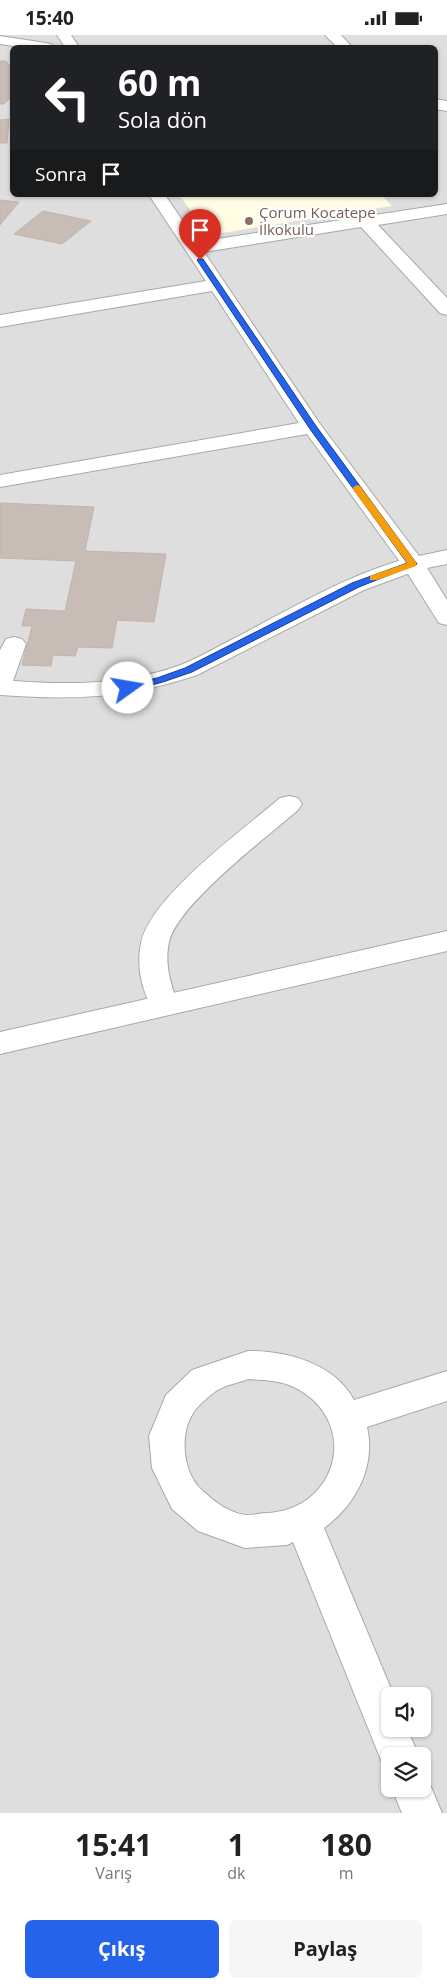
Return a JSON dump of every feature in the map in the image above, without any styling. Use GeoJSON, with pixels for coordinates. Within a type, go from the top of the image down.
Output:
{"type":"FeatureCollection","features":[{"type":"Feature","properties":{"kind":"street"},"geometry":{"type":"LineString","coordinates":[[332,35],[342,45]]}},
{"type":"Feature","properties":{"kind":"street"},"geometry":{"type":"LineString","coordinates":[[0,40],[33,45]]}},
{"type":"Feature","properties":{"kind":"street"},"geometry":{"type":"LineString","coordinates":[[158,197],[312,427],[413,564],[447,618]]}},
{"type":"Feature","properties":{"kind":"street"},"geometry":{"type":"LineString","coordinates":[[193,248],[447,209]]}},
{"type":"Feature","properties":{"kind":"street"},"geometry":{"type":"LineString","coordinates":[[365,221],[447,309]]}},
{"type":"Feature","properties":{"kind":"street"},"geometry":{"type":"LineString","coordinates":[[0,321],[216,285]]}},
{"type":"Feature","properties":{"kind":"street"},"geometry":{"type":"LineString","coordinates":[[0,481],[312,427]]}},
{"type":"Feature","properties":{"kind":"street"},"geometry":{"type":"LineString","coordinates":[[0,688],[96,692],[128,688],[160,680],[189,670],[356,585],[413,564],[447,557]]}},
{"type":"Feature","properties":{"kind":"street"},"geometry":{"type":"LineString","coordinates":[[0,683],[14,644]]}},
{"type":"Feature","properties":{"kind":"street"},"geometry":{"type":"LineString","coordinates":[[164,1005],[153,973],[152,957],[162,926],[175,906],[193,887],[289,803]]}},
{"type":"Feature","properties":{"kind":"street"},"geometry":{"type":"LineString","coordinates":[[0,1043],[447,941]]}},
{"type":"Feature","properties":{"kind":"street"},"geometry":{"type":"LineString","coordinates":[[265,1365],[298,1373],[313,1381],[327,1391],[338,1404],[346,1418],[350,1433],[352,1462],[347,1477],[330,1503],[303,1522],[286,1528],[249,1531],[230,1527],[198,1511],[185,1499],[175,1485],[168,1469],[166,1437],[176,1407],[199,1383],[230,1368],[265,1365]]}},
{"type":"Feature","properties":{"kind":"street"},"geometry":{"type":"LineString","coordinates":[[346,1418],[447,1386]]}},
{"type":"Feature","properties":{"kind":"street"},"geometry":{"type":"LineString","coordinates":[[303,1522],[395,1747]]}},
{"type":"Feature","properties":{"kind":"street"},"geometry":{"type":"LineString","coordinates":[[415,1797],[422,1813]]}},
{"type":"Feature","properties":{"kind":"shaded area"},"geometry":{"type":"Polygon","coordinates":[[[0,35],[447,35],[447,1813],[0,1813],[0,35]]]}},
{"type":"Feature","properties":{"kind":"shaded area","name":"Çorum Kocatepe İlkokulu"},"geometry":{"type":"Polygon","coordinates":[[[180,197],[383,197],[392,206],[209,235],[180,197]]]}},
{"type":"Feature","properties":{"kind":"building"},"geometry":{"type":"Polygon","coordinates":[[[0,61],[6,61],[10,66],[10,98],[4,104],[0,104],[0,61]]]}},
{"type":"Feature","properties":{"kind":"building"},"geometry":{"type":"Polygon","coordinates":[[[9,119],[7,143],[0,143],[0,120],[9,119]]]}},
{"type":"Feature","properties":{"kind":"building"},"geometry":{"type":"Polygon","coordinates":[[[0,200],[19,202],[0,225],[0,200]]]}},
{"type":"Feature","properties":{"kind":"building"},"geometry":{"type":"Polygon","coordinates":[[[43,211],[91,221],[62,244],[14,234],[43,211]]]}},
{"type":"Feature","properties":{"kind":"building"},"geometry":{"type":"Polygon","coordinates":[[[0,503],[94,507],[85,551],[166,554],[154,622],[117,620],[112,648],[78,647],[75,656],[53,655],[51,666],[22,665],[32,626],[22,626],[26,609],[65,611],[76,561],[0,558],[0,503]]]}},
{"type":"Feature","properties":{"kind":"slow traffic"},"geometry":{"type":"LineString","coordinates":[[357,488],[413,564],[374,578]]}},
{"type":"Feature","properties":{"kind":"place","name":"Çorum Kocatepe İlkokulu"},"geometry":{"type":"Point","coordinates":[249,221]}},
{"type":"Feature","properties":{"kind":"route"},"geometry":{"type":"LineString","coordinates":[[128,688],[189,670],[356,585],[413,564],[312,427],[200,260]]}}]}
